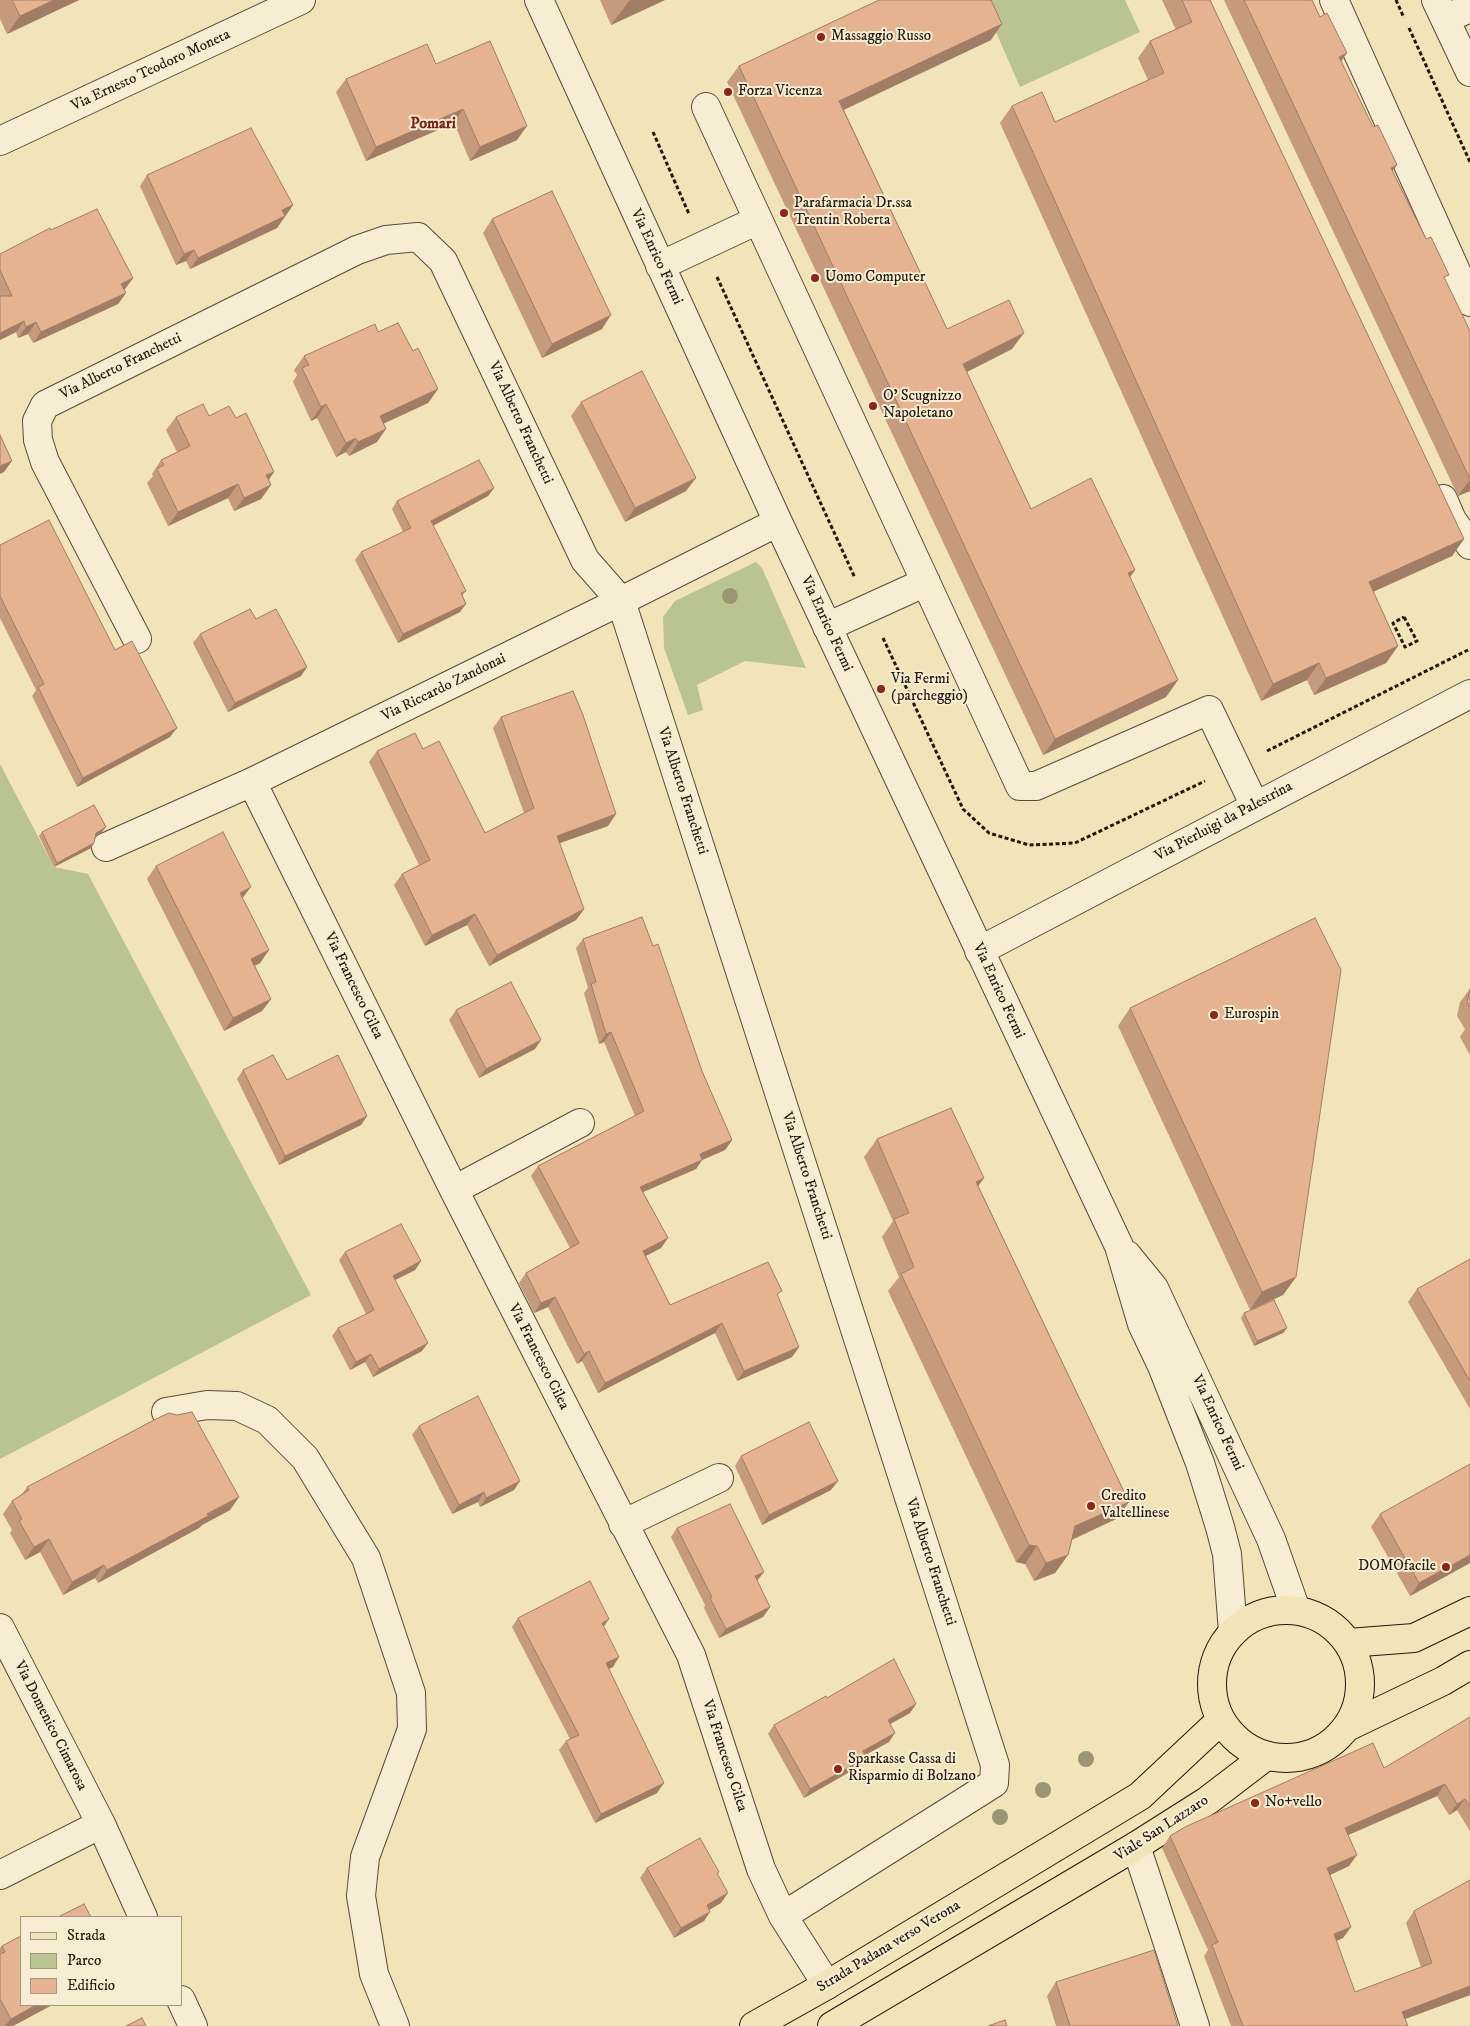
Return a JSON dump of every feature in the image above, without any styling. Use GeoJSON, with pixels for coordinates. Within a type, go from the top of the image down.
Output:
{"type":"FeatureCollection","features":[{"type":"Feature","properties":{"kind":"main road"},"geometry":{"type":"LineString","coordinates":[[1296,1610],[1316,1616],[1334,1627],[1348,1643],[1357,1663],[1360,1685],[1356,1707],[1346,1727],[1331,1744],[1311,1754],[1289,1758],[1266,1756],[1248,1748],[1232,1736],[1221,1720],[1213,1698],[1212,1674],[1219,1651],[1232,1632],[1262,1614],[1296,1610]]}},
{"type":"Feature","properties":{"kind":"main road"},"geometry":{"type":"LineString","coordinates":[[1348,1643],[1414,1638],[1470,1611]]}},
{"type":"Feature","properties":{"kind":"main road"},"geometry":{"type":"LineString","coordinates":[[1346,1727],[1443,1681],[1470,1665]]}},
{"type":"Feature","properties":{"kind":"main road","name":"Strada Padana verso Verona"},"geometry":{"type":"LineString","coordinates":[[754,2026],[1024,1868],[1140,1796],[1221,1720]]}},
{"type":"Feature","properties":{"kind":"main road","name":"Viale San Lazzaro"},"geometry":{"type":"LineString","coordinates":[[832,2026],[1136,1846],[1207,1801],[1266,1756]]}},
{"type":"Feature","properties":{"kind":"street","name":"Via Ernesto Teodoro Moneta"},"geometry":{"type":"LineString","coordinates":[[0,141],[301,0]]}},
{"type":"Feature","properties":{"kind":"street","name":"Via Enrico Fermi"},"geometry":{"type":"LineString","coordinates":[[538,0],[827,627],[1120,1246],[1142,1324],[1169,1384],[1200,1463],[1220,1527],[1227,1554],[1232,1632]]}},
{"type":"Feature","properties":{"kind":"street"},"geometry":{"type":"LineString","coordinates":[[1334,0],[1470,302]]}},
{"type":"Feature","properties":{"kind":"street"},"geometry":{"type":"LineString","coordinates":[[1470,8],[1441,10],[1470,72]]}},
{"type":"Feature","properties":{"kind":"street"},"geometry":{"type":"LineString","coordinates":[[706,106],[1020,786],[1036,786],[1208,710],[1255,806]]}},
{"type":"Feature","properties":{"kind":"street"},"geometry":{"type":"LineString","coordinates":[[660,266],[758,220]]}},
{"type":"Feature","properties":{"kind":"street","name":"Via Alberto Franchetti"},"geometry":{"type":"LineString","coordinates":[[138,640],[45,462],[38,440],[38,421],[45,405],[357,250],[386,240],[418,237],[443,261],[585,560],[620,602],[995,1764],[994,1783],[783,1916]]}},
{"type":"Feature","properties":{"kind":"street"},"geometry":{"type":"LineString","coordinates":[[1431,475],[1452,520],[1470,545]]}},
{"type":"Feature","properties":{"kind":"street","name":"Via Riccardo Zandonai"},"geometry":{"type":"LineString","coordinates":[[106,847],[252,782],[620,602],[778,522]]}},
{"type":"Feature","properties":{"kind":"street"},"geometry":{"type":"LineString","coordinates":[[827,627],[926,582]]}},
{"type":"Feature","properties":{"kind":"street","name":"Via Pierluigi da Palestrina"},"geometry":{"type":"LineString","coordinates":[[979,951],[1470,694]]}},
{"type":"Feature","properties":{"kind":"street","name":"Via Francesco Cilea"},"geometry":{"type":"LineString","coordinates":[[252,782],[454,1190],[691,1655],[761,1870],[783,1916],[827,1985]]}},
{"type":"Feature","properties":{"kind":"street"},"geometry":{"type":"LineString","coordinates":[[454,1190],[580,1124]]}},
{"type":"Feature","properties":{"kind":"street","name":"Via Enrico Fermi"},"geometry":{"type":"LineString","coordinates":[[1120,1246],[1154,1288],[1271,1539],[1296,1610]]}},
{"type":"Feature","properties":{"kind":"street"},"geometry":{"type":"LineString","coordinates":[[166,1412],[207,1405],[236,1406],[267,1420],[305,1458],[366,1558],[411,1693],[412,1729],[365,1857],[361,1896],[374,1974],[395,2026]]}},
{"type":"Feature","properties":{"kind":"street"},"geometry":{"type":"LineString","coordinates":[[623,1524],[719,1478]]}},
{"type":"Feature","properties":{"kind":"street","name":"Via Domenico Cimarosa"},"geometry":{"type":"LineString","coordinates":[[0,1628],[101,1824],[143,1916]]}},
{"type":"Feature","properties":{"kind":"street"},"geometry":{"type":"LineString","coordinates":[[0,1875],[101,1824]]}},
{"type":"Feature","properties":{"kind":"street"},"geometry":{"type":"LineString","coordinates":[[1136,1846],[1195,2026]]}},
{"type":"Feature","properties":{"kind":"street"},"geometry":{"type":"LineString","coordinates":[[182,2002],[193,2026]]}},
{"type":"Feature","properties":{"kind":"path"},"geometry":{"type":"LineString","coordinates":[[1396,0],[1470,162]]}},
{"type":"Feature","properties":{"kind":"path"},"geometry":{"type":"LineString","coordinates":[[653,132],[703,246],[963,809],[989,833],[1028,845],[1075,843],[1236,766],[1470,649]]}},
{"type":"Feature","properties":{"kind":"path"},"geometry":{"type":"LineString","coordinates":[[1404,617],[1417,641],[1405,647],[1393,623],[1404,617]]}},
{"type":"Feature","properties":{"kind":"green space"},"geometry":{"type":"Polygon","coordinates":[[[982,0],[1125,0],[1140,32],[1020,87],[982,0]]]}},
{"type":"Feature","properties":{"kind":"green space"},"geometry":{"type":"Polygon","coordinates":[[[756,562],[762,568],[806,668],[745,661],[697,685],[703,710],[688,715],[664,648],[663,617],[675,601],[756,562]]]}},
{"type":"Feature","properties":{"kind":"green space"},"geometry":{"type":"Polygon","coordinates":[[[0,764],[54,867],[88,874],[311,1295],[0,1459],[0,764]]]}},
{"type":"Feature","properties":{"kind":"building"},"geometry":{"type":"Polygon","coordinates":[[[12,0],[54,0],[20,16],[12,0]]]}},
{"type":"Feature","properties":{"kind":"building"},"geometry":{"type":"Polygon","coordinates":[[[879,0],[991,0],[1002,24],[839,101],[947,329],[1009,300],[1024,333],[963,364],[1031,509],[1091,478],[1135,570],[1128,573],[1178,680],[1055,739],[739,66],[879,0]]]}},
{"type":"Feature","properties":{"kind":"building"},"geometry":{"type":"Polygon","coordinates":[[[1182,0],[1210,0],[1464,539],[1369,582],[1398,646],[1326,678],[1319,663],[1273,684],[1012,106],[1042,92],[1055,122],[1164,73],[1150,41],[1192,22],[1182,0]]]}},
{"type":"Feature","properties":{"kind":"building"},"geometry":{"type":"Polygon","coordinates":[[[1244,0],[1312,0],[1320,17],[1327,13],[1347,53],[1339,57],[1373,127],[1378,125],[1397,165],[1391,168],[1426,239],[1431,237],[1449,275],[1444,277],[1470,331],[1470,479],[1244,0]]]}},
{"type":"Feature","properties":{"kind":"building"},"geometry":{"type":"Polygon","coordinates":[[[490,41],[527,126],[480,147],[463,109],[376,147],[346,79],[427,44],[436,64],[490,41]]]}},
{"type":"Feature","properties":{"kind":"building"},"geometry":{"type":"Polygon","coordinates":[[[251,128],[293,205],[282,210],[285,216],[198,258],[194,250],[184,254],[147,175],[251,128]]]}},
{"type":"Feature","properties":{"kind":"building"},"geometry":{"type":"Polygon","coordinates":[[[552,191],[611,315],[552,344],[492,219],[552,191]]]}},
{"type":"Feature","properties":{"kind":"building"},"geometry":{"type":"Polygon","coordinates":[[[97,209],[133,278],[121,284],[126,293],[41,332],[36,322],[26,327],[24,321],[0,333],[0,296],[12,296],[0,270],[0,254],[50,228],[51,230],[97,209]]]}},
{"type":"Feature","properties":{"kind":"building"},"geometry":{"type":"Polygon","coordinates":[[[398,323],[413,351],[418,348],[438,389],[380,416],[386,429],[358,442],[356,438],[346,443],[326,404],[321,407],[302,368],[309,365],[304,356],[375,324],[378,332],[398,323]]]}},
{"type":"Feature","properties":{"kind":"building"},"geometry":{"type":"Polygon","coordinates":[[[642,371],[696,478],[635,508],[581,402],[642,371]]]}},
{"type":"Feature","properties":{"kind":"building"},"geometry":{"type":"Polygon","coordinates":[[[203,404],[209,416],[229,406],[236,418],[246,413],[274,472],[266,475],[271,485],[244,498],[238,484],[178,512],[157,469],[164,465],[161,460],[190,446],[176,417],[203,404]]]}},
{"type":"Feature","properties":{"kind":"building"},"geometry":{"type":"Polygon","coordinates":[[[0,435],[12,461],[0,466],[0,435]]]}},
{"type":"Feature","properties":{"kind":"building"},"geometry":{"type":"Polygon","coordinates":[[[479,460],[494,488],[431,521],[466,591],[461,593],[466,604],[403,634],[361,552],[411,528],[397,501],[479,460]]]}},
{"type":"Feature","properties":{"kind":"building"},"geometry":{"type":"Polygon","coordinates":[[[49,520],[115,650],[132,641],[177,728],[83,778],[38,687],[44,684],[0,596],[0,545],[49,520]]]}},
{"type":"Feature","properties":{"kind":"building"},"geometry":{"type":"Polygon","coordinates":[[[250,609],[256,619],[276,609],[307,667],[235,703],[200,634],[250,609]]]}},
{"type":"Feature","properties":{"kind":"building"},"geometry":{"type":"Polygon","coordinates":[[[573,691],[583,715],[616,814],[557,836],[584,909],[497,955],[475,914],[432,935],[402,874],[430,860],[377,751],[415,733],[423,749],[439,741],[485,833],[534,808],[501,717],[573,691]]]}},
{"type":"Feature","properties":{"kind":"building"},"geometry":{"type":"Polygon","coordinates":[[[94,805],[106,827],[96,833],[94,843],[57,863],[42,832],[94,805]]]}},
{"type":"Feature","properties":{"kind":"building"},"geometry":{"type":"Polygon","coordinates":[[[223,832],[251,887],[240,893],[269,950],[251,959],[271,999],[233,1018],[156,866],[223,832]]]}},
{"type":"Feature","properties":{"kind":"building"},"geometry":{"type":"Polygon","coordinates":[[[642,917],[653,946],[658,944],[702,1071],[732,1140],[700,1154],[702,1160],[640,1187],[668,1238],[643,1251],[670,1305],[768,1262],[782,1291],[777,1294],[799,1347],[744,1371],[722,1323],[605,1383],[589,1351],[584,1354],[555,1297],[541,1303],[526,1273],[579,1243],[538,1166],[644,1111],[611,1032],[606,1034],[591,984],[596,982],[583,939],[642,917]]]}},
{"type":"Feature","properties":{"kind":"building"},"geometry":{"type":"Polygon","coordinates":[[[1315,918],[1341,970],[1296,1277],[1262,1292],[1130,1008],[1315,918]]]}},
{"type":"Feature","properties":{"kind":"building"},"geometry":{"type":"Polygon","coordinates":[[[511,982],[541,1040],[486,1069],[456,1010],[511,982]]]}},
{"type":"Feature","properties":{"kind":"building"},"geometry":{"type":"Polygon","coordinates":[[[1470,989],[1470,1007],[1467,1002],[1470,989]]]}},
{"type":"Feature","properties":{"kind":"building"},"geometry":{"type":"Polygon","coordinates":[[[273,1055],[287,1080],[338,1055],[367,1116],[285,1156],[243,1070],[273,1055]]]}},
{"type":"Feature","properties":{"kind":"building"},"geometry":{"type":"Polygon","coordinates":[[[951,1108],[984,1178],[976,1182],[1129,1502],[1075,1526],[1068,1555],[1046,1563],[1037,1546],[1029,1545],[901,1274],[914,1267],[894,1219],[909,1213],[877,1139],[951,1108]]]}},
{"type":"Feature","properties":{"kind":"building"},"geometry":{"type":"Polygon","coordinates":[[[401,1224],[421,1261],[393,1276],[428,1343],[379,1369],[371,1354],[356,1362],[338,1328],[374,1310],[345,1252],[401,1224]]]}},
{"type":"Feature","properties":{"kind":"building"},"geometry":{"type":"Polygon","coordinates":[[[1470,1259],[1470,1381],[1417,1289],[1470,1259]]]}},
{"type":"Feature","properties":{"kind":"building"},"geometry":{"type":"Polygon","coordinates":[[[1274,1300],[1287,1328],[1257,1341],[1244,1313],[1274,1300]]]}},
{"type":"Feature","properties":{"kind":"building"},"geometry":{"type":"Polygon","coordinates":[[[478,1396],[520,1481],[486,1498],[484,1492],[459,1505],[419,1426],[478,1396]]]}},
{"type":"Feature","properties":{"kind":"building"},"geometry":{"type":"Polygon","coordinates":[[[192,1412],[239,1497],[207,1514],[208,1516],[107,1570],[104,1565],[72,1582],[49,1539],[34,1547],[19,1521],[22,1519],[12,1501],[29,1490],[27,1487],[156,1419],[169,1413],[177,1415],[192,1412]]]}},
{"type":"Feature","properties":{"kind":"building"},"geometry":{"type":"Polygon","coordinates":[[[809,1422],[838,1481],[769,1515],[741,1456],[809,1422]]]}},
{"type":"Feature","properties":{"kind":"building"},"geometry":{"type":"Polygon","coordinates":[[[1470,1464],[1470,1555],[1419,1583],[1380,1514],[1470,1464]]]}},
{"type":"Feature","properties":{"kind":"building"},"geometry":{"type":"Polygon","coordinates":[[[730,1504],[764,1572],[755,1576],[770,1607],[726,1629],[677,1528],[730,1504]]]}},
{"type":"Feature","properties":{"kind":"building"},"geometry":{"type":"Polygon","coordinates":[[[590,1581],[609,1619],[602,1623],[619,1657],[606,1663],[664,1783],[601,1814],[566,1741],[579,1735],[518,1618],[590,1581]]]}},
{"type":"Feature","properties":{"kind":"building"},"geometry":{"type":"Polygon","coordinates":[[[894,1659],[916,1704],[888,1720],[895,1733],[863,1751],[866,1758],[810,1789],[774,1725],[826,1696],[827,1698],[894,1659]]]}},
{"type":"Feature","properties":{"kind":"building"},"geometry":{"type":"Polygon","coordinates":[[[1470,1717],[1470,1806],[1465,1799],[1457,1804],[1445,1784],[1345,1828],[1357,1855],[1327,1868],[1351,1927],[1334,1934],[1355,1992],[1432,1963],[1414,1911],[1470,1880],[1470,1986],[1402,2012],[1408,2026],[1243,2026],[1212,1945],[1218,1942],[1170,1836],[1185,1827],[1373,1743],[1384,1768],[1470,1717]]]}},
{"type":"Feature","properties":{"kind":"building"},"geometry":{"type":"Polygon","coordinates":[[[700,1838],[719,1872],[717,1873],[728,1893],[707,1905],[710,1912],[681,1928],[647,1868],[700,1838]]]}},
{"type":"Feature","properties":{"kind":"building"},"geometry":{"type":"Polygon","coordinates":[[[84,1904],[90,1916],[60,1916],[84,1904]]]}},
{"type":"Feature","properties":{"kind":"building"},"geometry":{"type":"Polygon","coordinates":[[[20,1937],[20,2006],[34,2006],[11,2019],[0,1999],[0,1954],[5,1952],[2,1946],[20,1937]]]}},
{"type":"Feature","properties":{"kind":"building"},"geometry":{"type":"Polygon","coordinates":[[[1154,1950],[1178,2026],[1070,2026],[1056,1982],[1154,1950]]]}},
{"type":"Feature","properties":{"kind":"building"},"geometry":{"type":"Polygon","coordinates":[[[142,2018],[146,2026],[126,2026],[142,2018]]]}},
{"type":"Feature","properties":{"kind":"building"},"geometry":{"type":"Polygon","coordinates":[[[1005,2020],[1007,2026],[988,2026],[1005,2020]]]}},
{"type":"Feature","properties":{"kind":"place","name":"Massaggio Russo"},"geometry":{"type":"Point","coordinates":[821,37]}},
{"type":"Feature","properties":{"kind":"place","name":"Forza Vicenza"},"geometry":{"type":"Point","coordinates":[728,92]}},
{"type":"Feature","properties":{"kind":"place","name":"Parafarmacia Dr.ssa Trentin Roberta"},"geometry":{"type":"Point","coordinates":[784,213]}},
{"type":"Feature","properties":{"kind":"place","name":"Uomo Computer"},"geometry":{"type":"Point","coordinates":[815,278]}},
{"type":"Feature","properties":{"kind":"place","name":"O' Scugnizzo Napoletano"},"geometry":{"type":"Point","coordinates":[873,406]}},
{"type":"Feature","properties":{"kind":"place","name":"Via Fermi (parcheggio)"},"geometry":{"type":"Point","coordinates":[881,689]}},
{"type":"Feature","properties":{"kind":"place","name":"Eurospin"},"geometry":{"type":"Point","coordinates":[1214,1015]}},
{"type":"Feature","properties":{"kind":"place","name":"Credito Valtellinese"},"geometry":{"type":"Point","coordinates":[1091,1506]}},
{"type":"Feature","properties":{"kind":"place","name":"DOMOfacile"},"geometry":{"type":"Point","coordinates":[1446,1567]}},
{"type":"Feature","properties":{"kind":"place","name":"Sparkasse Cassa di Risparmio di Bolzano"},"geometry":{"type":"Point","coordinates":[838,1769]}},
{"type":"Feature","properties":{"kind":"place","name":"No+vello"},"geometry":{"type":"Point","coordinates":[1255,1803]}},
{"type":"Feature","properties":{"kind":"district","name":"Pomari"},"geometry":{"type":"Point","coordinates":[433,125]}}]}
